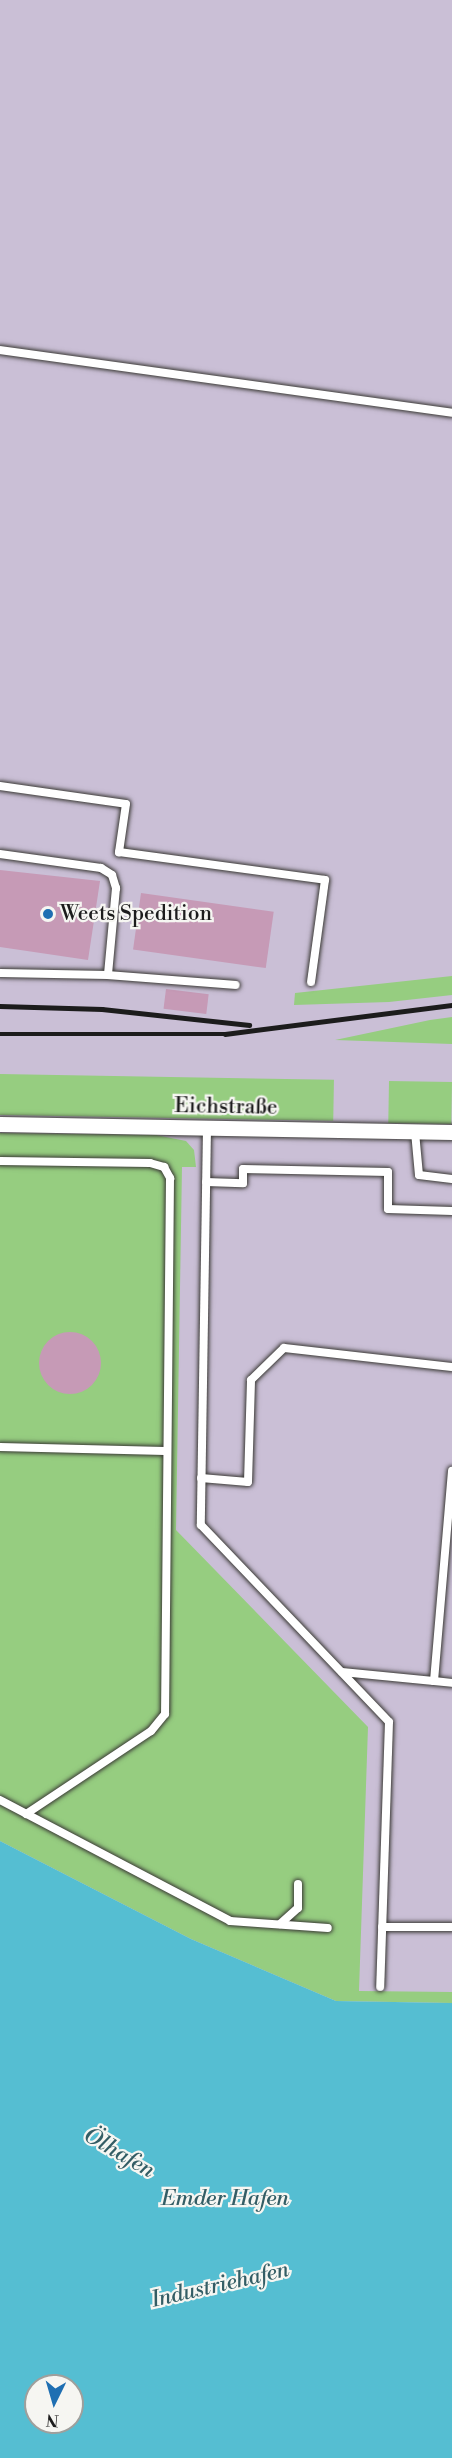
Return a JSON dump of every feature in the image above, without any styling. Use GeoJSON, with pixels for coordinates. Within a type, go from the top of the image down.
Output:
{"type":"FeatureCollection","features":[{"type":"Feature","properties":{"kind":"street","name":"Eichstraße"},"geometry":{"type":"LineString","coordinates":[[0,1124],[452,1132]]}},
{"type":"Feature","properties":{"kind":"lane"},"geometry":{"type":"LineString","coordinates":[[0,350],[452,413]]}},
{"type":"Feature","properties":{"kind":"lane"},"geometry":{"type":"LineString","coordinates":[[0,786],[126,804],[119,852],[326,880],[311,982]]}},
{"type":"Feature","properties":{"kind":"lane"},"geometry":{"type":"LineString","coordinates":[[0,854],[101,868],[112,875],[116,888],[108,975]]}},
{"type":"Feature","properties":{"kind":"lane"},"geometry":{"type":"LineString","coordinates":[[0,973],[108,975],[236,985]]}},
{"type":"Feature","properties":{"kind":"lane"},"geometry":{"type":"LineString","coordinates":[[207,1128],[201,1524],[389,1722],[380,1987]]}},
{"type":"Feature","properties":{"kind":"lane"},"geometry":{"type":"LineString","coordinates":[[415,1132],[419,1175],[452,1179]]}},
{"type":"Feature","properties":{"kind":"lane"},"geometry":{"type":"LineString","coordinates":[[0,1161],[150,1163],[164,1167],[170,1178],[165,1451],[165,1713],[151,1731],[26,1814]]}},
{"type":"Feature","properties":{"kind":"lane"},"geometry":{"type":"LineString","coordinates":[[206,1182],[243,1183],[243,1169],[388,1173],[388,1209],[452,1211]]}},
{"type":"Feature","properties":{"kind":"lane"},"geometry":{"type":"LineString","coordinates":[[201,1478],[248,1482],[251,1380],[284,1348],[452,1367]]}},
{"type":"Feature","properties":{"kind":"lane"},"geometry":{"type":"LineString","coordinates":[[0,1447],[165,1451]]}},
{"type":"Feature","properties":{"kind":"lane"},"geometry":{"type":"LineString","coordinates":[[434,1681],[452,1471]]}},
{"type":"Feature","properties":{"kind":"lane"},"geometry":{"type":"LineString","coordinates":[[342,1672],[452,1683]]}},
{"type":"Feature","properties":{"kind":"lane"},"geometry":{"type":"LineString","coordinates":[[0,1800],[231,1921],[328,1928]]}},
{"type":"Feature","properties":{"kind":"lane"},"geometry":{"type":"LineString","coordinates":[[280,1924],[298,1908],[298,1884]]}},
{"type":"Feature","properties":{"kind":"lane"},"geometry":{"type":"LineString","coordinates":[[382,1927],[452,1927]]}},
{"type":"Feature","properties":{"kind":"shaded area"},"geometry":{"type":"Polygon","coordinates":[[[0,0],[452,0],[452,2003],[336,2001],[191,1939],[0,1841],[0,0]]]}},
{"type":"Feature","properties":{"kind":"green space"},"geometry":{"type":"Polygon","coordinates":[[[452,976],[452,995],[389,1002],[294,1005],[295,993],[452,976]]]}},
{"type":"Feature","properties":{"kind":"green space"},"geometry":{"type":"Polygon","coordinates":[[[452,1017],[452,1044],[335,1040],[430,1020],[452,1017]]]}},
{"type":"Feature","properties":{"kind":"green space"},"geometry":{"type":"Polygon","coordinates":[[[0,1074],[334,1080],[333,1121],[0,1115],[0,1074]]]}},
{"type":"Feature","properties":{"kind":"green space"},"geometry":{"type":"Polygon","coordinates":[[[389,1081],[452,1082],[451,1124],[388,1123],[389,1081]]]}},
{"type":"Feature","properties":{"kind":"green space"},"geometry":{"type":"Polygon","coordinates":[[[0,1133],[156,1135],[186,1141],[194,1150],[196,1167],[182,1167],[176,1530],[368,1727],[359,1991],[452,1992],[452,2003],[336,2001],[191,1939],[0,1841],[0,1133]]]}},
{"type":"Feature","properties":{"kind":"water","name":"Emder Hafen"},"geometry":{"type":"Polygon","coordinates":[[[0,1841],[191,1939],[336,2001],[452,2003],[452,2458],[0,2458],[0,1841]]]}},
{"type":"Feature","properties":{"kind":"building","name":"Weets Spedition"},"geometry":{"type":"Polygon","coordinates":[[[0,870],[100,881],[88,960],[0,947],[0,870]]]}},
{"type":"Feature","properties":{"kind":"building"},"geometry":{"type":"Polygon","coordinates":[[[141,893],[274,912],[266,968],[133,949],[141,893]]]}},
{"type":"Feature","properties":{"kind":"building"},"geometry":{"type":"Polygon","coordinates":[[[166,989],[209,994],[206,1014],[164,1009],[166,989]]]}},
{"type":"Feature","properties":{"kind":"building"},"geometry":{"type":"Polygon","coordinates":[[[70,1332],[87,1337],[92,1341],[96,1346],[101,1363],[96,1380],[92,1385],[87,1389],[70,1394],[53,1389],[48,1385],[44,1380],[39,1363],[44,1346],[48,1341],[53,1337],[70,1332]]]}},
{"type":"Feature","properties":{"kind":"railway"},"geometry":{"type":"LineString","coordinates":[[0,1034],[225,1034],[452,1005]]}},
{"type":"Feature","properties":{"kind":"railway"},"geometry":{"type":"LineString","coordinates":[[0,1006],[102,1009],[249,1025]]}},
{"type":"Feature","properties":{"kind":"place","name":"Weets Spedition"},"geometry":{"type":"Point","coordinates":[48,914]}},
{"type":"Feature","properties":{"kind":"water label","name":"Ölhafen"},"geometry":{"type":"Point","coordinates":[119,2153]}},
{"type":"Feature","properties":{"kind":"water label","name":"Industriehafen"},"geometry":{"type":"Point","coordinates":[220,2285]}}]}
